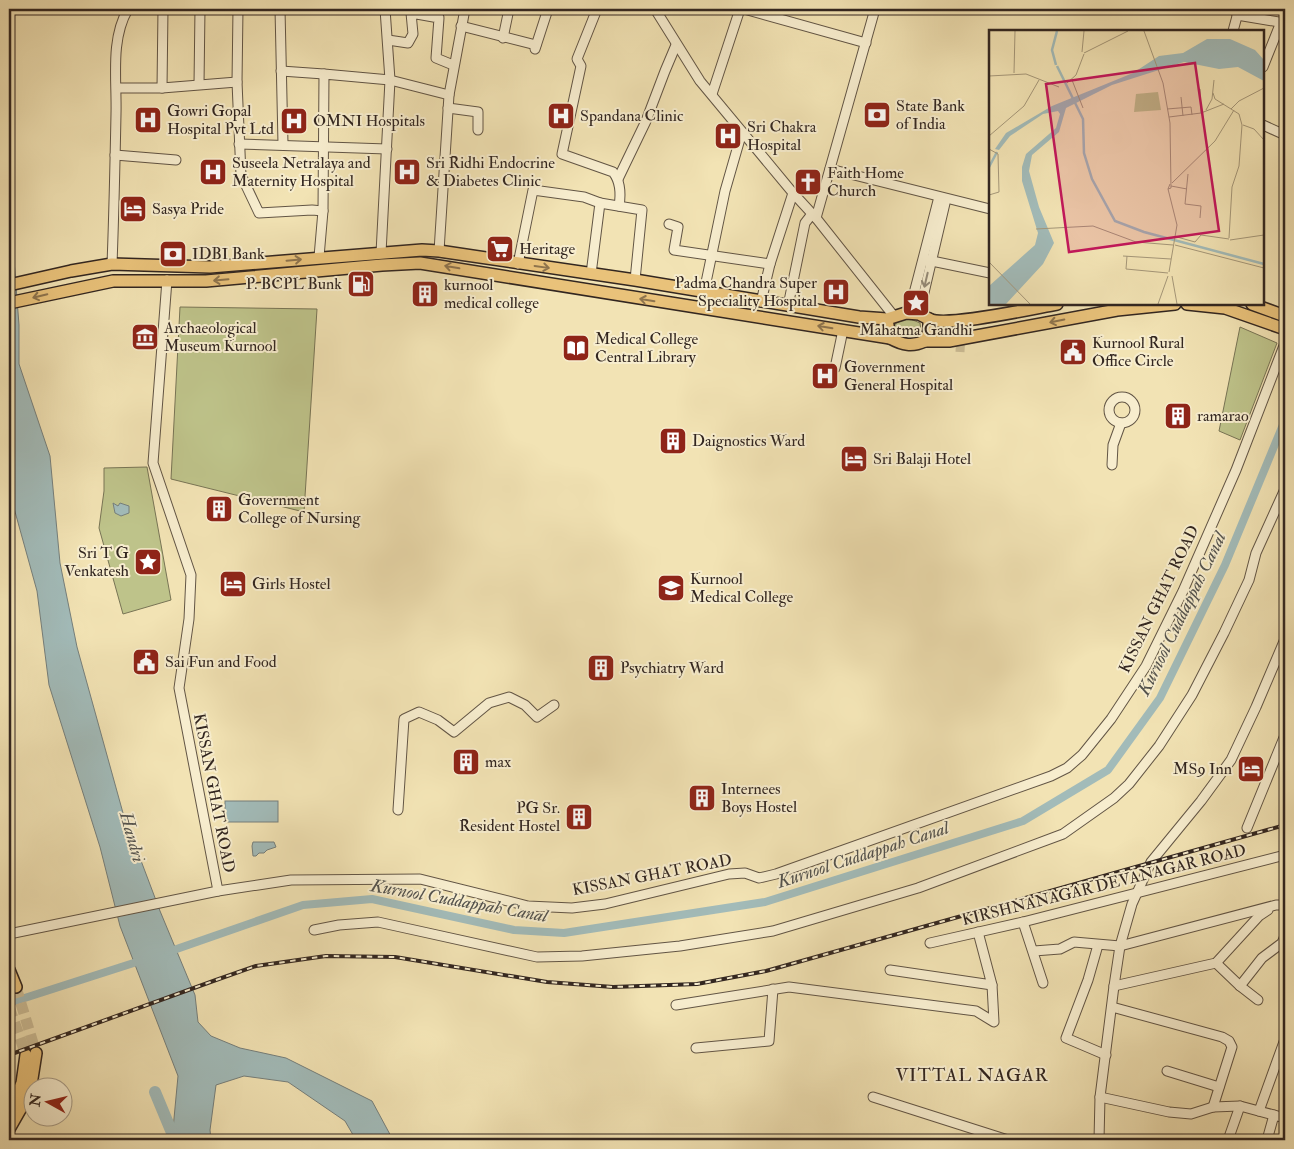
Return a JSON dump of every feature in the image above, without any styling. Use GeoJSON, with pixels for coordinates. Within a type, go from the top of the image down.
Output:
{"type":"FeatureCollection","features":[{"type":"Feature","properties":{"kind":"main road"},"geometry":{"type":"LineString","coordinates":[[9,303],[113,281],[206,281],[382,259],[422,250],[635,280],[859,317],[890,317],[906,313],[924,316],[932,321],[946,321],[980,318],[1052,305]]}},
{"type":"Feature","properties":{"kind":"main road"},"geometry":{"type":"LineString","coordinates":[[9,285],[112,264],[210,267],[319,258],[382,259],[431,264],[844,330],[890,338],[903,345],[916,345],[925,341],[949,341],[1116,310],[1165,305]]}},
{"type":"Feature","properties":{"kind":"main road"},"geometry":{"type":"LineString","coordinates":[[149,280],[150,264]]}},
{"type":"Feature","properties":{"kind":"main road"},"geometry":{"type":"LineString","coordinates":[[1196,305],[1225,308],[1285,329]]}},
{"type":"Feature","properties":{"kind":"main road"},"geometry":{"type":"LineString","coordinates":[[1255,305],[1285,316]]}},
{"type":"Feature","properties":{"kind":"main road"},"geometry":{"type":"LineString","coordinates":[[924,316],[929,331],[925,341]]}},
{"type":"Feature","properties":{"kind":"main road"},"geometry":{"type":"LineString","coordinates":[[890,317],[890,338]]}},
{"type":"Feature","properties":{"kind":"main road"},"geometry":{"type":"LineString","coordinates":[[9,970],[16,987]]}},
{"type":"Feature","properties":{"kind":"main road"},"geometry":{"type":"LineString","coordinates":[[9,1112],[22,1083],[31,1054],[31,1085],[9,1129]]}},
{"type":"Feature","properties":{"kind":"street"},"geometry":{"type":"LineString","coordinates":[[112,264],[117,88],[115,52],[128,9]]}},
{"type":"Feature","properties":{"kind":"street"},"geometry":{"type":"LineString","coordinates":[[162,88],[164,9]]}},
{"type":"Feature","properties":{"kind":"street"},"geometry":{"type":"LineString","coordinates":[[199,84],[200,9]]}},
{"type":"Feature","properties":{"kind":"street"},"geometry":{"type":"LineString","coordinates":[[238,9],[238,144],[241,175],[258,213],[312,210],[323,212]]}},
{"type":"Feature","properties":{"kind":"street"},"geometry":{"type":"LineString","coordinates":[[280,9],[283,144]]}},
{"type":"Feature","properties":{"kind":"street"},"geometry":{"type":"LineString","coordinates":[[382,259],[390,80],[385,9]]}},
{"type":"Feature","properties":{"kind":"street"},"geometry":{"type":"LineString","coordinates":[[439,251],[449,94],[464,9]]}},
{"type":"Feature","properties":{"kind":"street"},"geometry":{"type":"LineString","coordinates":[[503,38],[509,9]]}},
{"type":"Feature","properties":{"kind":"street"},"geometry":{"type":"LineString","coordinates":[[461,26],[536,47],[548,9]]}},
{"type":"Feature","properties":{"kind":"street"},"geometry":{"type":"LineString","coordinates":[[597,9],[576,60],[581,66],[562,154],[613,172],[618,179],[621,195],[619,206]]}},
{"type":"Feature","properties":{"kind":"street"},"geometry":{"type":"LineString","coordinates":[[655,9],[700,81],[814,216],[890,317]]}},
{"type":"Feature","properties":{"kind":"street"},"geometry":{"type":"LineString","coordinates":[[712,94],[740,9]]}},
{"type":"Feature","properties":{"kind":"street"},"geometry":{"type":"LineString","coordinates":[[744,9],[866,43]]}},
{"type":"Feature","properties":{"kind":"street"},"geometry":{"type":"LineString","coordinates":[[788,306],[805,223],[814,216],[830,169],[875,9]]}},
{"type":"Feature","properties":{"kind":"street"},"geometry":{"type":"LineString","coordinates":[[388,40],[408,43],[413,34],[411,12],[439,18],[436,58],[453,65]]}},
{"type":"Feature","properties":{"kind":"street"},"geometry":{"type":"LineString","coordinates":[[1233,30],[1238,12],[1283,22],[1264,65]]}},
{"type":"Feature","properties":{"kind":"street"},"geometry":{"type":"LineString","coordinates":[[618,179],[646,121],[676,45]]}},
{"type":"Feature","properties":{"kind":"street"},"geometry":{"type":"LineString","coordinates":[[281,71],[390,80],[449,94]]}},
{"type":"Feature","properties":{"kind":"street"},"geometry":{"type":"LineString","coordinates":[[319,258],[323,212],[324,74]]}},
{"type":"Feature","properties":{"kind":"street"},"geometry":{"type":"LineString","coordinates":[[117,88],[162,88],[237,82]]}},
{"type":"Feature","properties":{"kind":"street"},"geometry":{"type":"LineString","coordinates":[[448,108],[478,112],[478,130]]}},
{"type":"Feature","properties":{"kind":"street"},"geometry":{"type":"LineString","coordinates":[[1264,125],[1285,135]]}},
{"type":"Feature","properties":{"kind":"street"},"geometry":{"type":"LineString","coordinates":[[704,292],[725,191],[742,132]]}},
{"type":"Feature","properties":{"kind":"street"},"geometry":{"type":"LineString","coordinates":[[238,144],[283,144],[387,149]]}},
{"type":"Feature","properties":{"kind":"street"},"geometry":{"type":"LineString","coordinates":[[115,155],[176,160]]}},
{"type":"Feature","properties":{"kind":"street"},"geometry":{"type":"LineString","coordinates":[[830,169],[989,210]]}},
{"type":"Feature","properties":{"kind":"street"},"geometry":{"type":"LineString","coordinates":[[518,264],[532,190],[584,197],[600,203],[642,210],[635,280]]}},
{"type":"Feature","properties":{"kind":"street"},"geometry":{"type":"LineString","coordinates":[[761,302],[770,264],[793,193]]}},
{"type":"Feature","properties":{"kind":"street"},"geometry":{"type":"LineString","coordinates":[[906,313],[927,260],[942,198]]}},
{"type":"Feature","properties":{"kind":"street"},"geometry":{"type":"LineString","coordinates":[[591,274],[600,203]]}},
{"type":"Feature","properties":{"kind":"street"},"geometry":{"type":"LineString","coordinates":[[669,224],[678,227],[674,250],[770,264]]}},
{"type":"Feature","properties":{"kind":"street"},"geometry":{"type":"LineString","coordinates":[[927,260],[989,273]]}},
{"type":"Feature","properties":{"kind":"street"},"geometry":{"type":"LineString","coordinates":[[924,316],[927,260]]}},
{"type":"Feature","properties":{"kind":"street","name":"KISSAN GHAT ROAD"},"geometry":{"type":"LineString","coordinates":[[167,280],[153,463],[191,575],[189,619],[179,688],[218,891],[291,880],[420,879],[528,906],[572,908],[605,904],[729,874],[744,873],[759,878],[776,874],[1051,776],[1067,768],[1082,755],[1105,726],[1146,666],[1183,591],[1236,470],[1285,343]]}},
{"type":"Feature","properties":{"kind":"street"},"geometry":{"type":"LineString","coordinates":[[835,368],[844,330]]}},
{"type":"Feature","properties":{"kind":"street"},"geometry":{"type":"LineString","coordinates":[[1112,465],[1113,445],[1121,424]]}},
{"type":"Feature","properties":{"kind":"street"},"geometry":{"type":"LineString","coordinates":[[314,930],[339,925],[378,922],[536,957],[582,956],[680,946],[773,932],[918,888],[1063,834],[1114,798],[1129,784],[1159,746],[1183,709],[1192,695],[1249,580],[1256,553],[1285,489]]}},
{"type":"Feature","properties":{"kind":"street"},"geometry":{"type":"LineString","coordinates":[[1099,1140],[1100,1098],[1114,986],[1120,946],[1132,904],[1151,862],[1231,760],[1285,639]]}},
{"type":"Feature","properties":{"kind":"street"},"geometry":{"type":"LineString","coordinates":[[398,810],[404,719],[419,712],[438,720],[454,732],[489,703],[509,696],[525,705],[537,717],[554,705]]}},
{"type":"Feature","properties":{"kind":"street"},"geometry":{"type":"LineString","coordinates":[[1247,828],[1285,735]]}},
{"type":"Feature","properties":{"kind":"street","name":"KIRSHNANAGAR DEVANAGAR ROAD"},"geometry":{"type":"LineString","coordinates":[[930,943],[1023,922],[1285,855]]}},
{"type":"Feature","properties":{"kind":"street"},"geometry":{"type":"LineString","coordinates":[[10,934],[218,891]]}},
{"type":"Feature","properties":{"kind":"street"},"geometry":{"type":"LineString","coordinates":[[1034,951],[1060,949],[1074,942],[1120,946],[1281,905]]}},
{"type":"Feature","properties":{"kind":"street"},"geometry":{"type":"LineString","coordinates":[[1114,986],[1216,963],[1259,916],[1281,905]]}},
{"type":"Feature","properties":{"kind":"street"},"geometry":{"type":"LineString","coordinates":[[1023,922],[1043,983]]}},
{"type":"Feature","properties":{"kind":"street"},"geometry":{"type":"LineString","coordinates":[[676,1005],[789,986],[976,1011],[994,1022],[992,985],[978,932]]}},
{"type":"Feature","properties":{"kind":"street"},"geometry":{"type":"LineString","coordinates":[[1240,986],[1262,958],[1282,943],[1285,936]]}},
{"type":"Feature","properties":{"kind":"street"},"geometry":{"type":"LineString","coordinates":[[1098,945],[1088,980],[1066,1038],[1106,1055]]}},
{"type":"Feature","properties":{"kind":"street"},"geometry":{"type":"LineString","coordinates":[[1216,963],[1258,1000]]}},
{"type":"Feature","properties":{"kind":"street"},"geometry":{"type":"LineString","coordinates":[[890,970],[992,985]]}},
{"type":"Feature","properties":{"kind":"street"},"geometry":{"type":"LineString","coordinates":[[696,1048],[769,1041],[773,989]]}},
{"type":"Feature","properties":{"kind":"street"},"geometry":{"type":"LineString","coordinates":[[1112,1007],[1222,1037],[1229,1041],[1232,1047],[1213,1107]]}},
{"type":"Feature","properties":{"kind":"street"},"geometry":{"type":"LineString","coordinates":[[1258,1111],[1285,1038]]}},
{"type":"Feature","properties":{"kind":"street"},"geometry":{"type":"LineString","coordinates":[[1167,1071],[1219,1087]]}},
{"type":"Feature","properties":{"kind":"street"},"geometry":{"type":"LineString","coordinates":[[873,1097],[1008,1140]]}},
{"type":"Feature","properties":{"kind":"street"},"geometry":{"type":"LineString","coordinates":[[1100,1098],[1168,1112],[1191,1114],[1213,1107],[1240,1106],[1285,1118]]}},
{"type":"Feature","properties":{"kind":"street"},"geometry":{"type":"LineString","coordinates":[[1228,1140],[1240,1106]]}},
{"type":"Feature","properties":{"kind":"street"},"geometry":{"type":"LineString","coordinates":[[1267,1140],[1274,1115]]}},
{"type":"Feature","properties":{"kind":"green space"},"geometry":{"type":"Polygon","coordinates":[[[180,307],[317,309],[304,512],[171,479],[180,307]]]}},
{"type":"Feature","properties":{"kind":"green space"},"geometry":{"type":"Polygon","coordinates":[[[908,318],[920,323],[921,331],[918,334],[906,336],[896,332],[894,327],[896,323],[908,318]]]}},
{"type":"Feature","properties":{"kind":"green space"},"geometry":{"type":"Polygon","coordinates":[[[1240,327],[1277,343],[1240,440],[1219,431],[1240,327]]]}},
{"type":"Feature","properties":{"kind":"green space"},"geometry":{"type":"Polygon","coordinates":[[[147,467],[171,600],[123,614],[99,528],[104,491],[104,468],[147,467]]]}},
{"type":"Feature","properties":{"kind":"water","name":"Handri"},"geometry":{"type":"Polygon","coordinates":[[[9,236],[14,260],[19,325],[19,364],[50,456],[60,563],[77,647],[123,813],[160,911],[195,995],[198,1022],[211,1036],[240,1048],[286,1058],[372,1101],[393,1140],[356,1140],[345,1121],[288,1082],[244,1076],[216,1085],[210,1130],[211,1140],[177,1140],[173,1129],[178,1076],[120,926],[100,847],[49,685],[37,591],[9,490],[9,236]]]}},
{"type":"Feature","properties":{"kind":"water"},"geometry":{"type":"Polygon","coordinates":[[[113,503],[118,506],[120,503],[129,506],[129,513],[121,516],[115,513],[113,503]]]}},
{"type":"Feature","properties":{"kind":"water"},"geometry":{"type":"Polygon","coordinates":[[[225,801],[278,801],[278,822],[225,822],[225,801]]]}},
{"type":"Feature","properties":{"kind":"water"},"geometry":{"type":"Polygon","coordinates":[[[253,842],[274,842],[276,847],[253,856],[253,842]]]}},
{"type":"Feature","properties":{"kind":"waterway","name":"Kurnool Cuddappah Canal"},"geometry":{"type":"LineString","coordinates":[[168,952],[303,905],[372,899],[514,930],[564,933],[765,902],[1023,821],[1108,770],[1160,698],[1225,565],[1285,420]]}},
{"type":"Feature","properties":{"kind":"waterway"},"geometry":{"type":"LineString","coordinates":[[9,1003],[143,960]]}},
{"type":"Feature","properties":{"kind":"waterway"},"geometry":{"type":"LineString","coordinates":[[155,1092],[175,1140]]}},
{"type":"Feature","properties":{"kind":"tunnel"},"geometry":{"type":"LineString","coordinates":[[960,352],[962,314]]}},
{"type":"Feature","properties":{"kind":"tunnel"},"geometry":{"type":"LineString","coordinates":[[16,987],[36,1053]]}},
{"type":"Feature","properties":{"kind":"tunnel"},"geometry":{"type":"LineString","coordinates":[[9,1007],[26,1055]]}},
{"type":"Feature","properties":{"kind":"railway"},"geometry":{"type":"LineString","coordinates":[[9,1055],[256,966],[326,956],[395,957],[547,982],[613,987],[697,984],[766,971],[1285,825]]}},
{"type":"Feature","properties":{"kind":"place","name":"State Bank of India"},"geometry":{"type":"Point","coordinates":[877,115]}},
{"type":"Feature","properties":{"kind":"place","name":"Spandana Clinic"},"geometry":{"type":"Point","coordinates":[561,116]}},
{"type":"Feature","properties":{"kind":"place","name":"Gowri Gopal Hospital Pvt Ltd"},"geometry":{"type":"Point","coordinates":[148,120]}},
{"type":"Feature","properties":{"kind":"place","name":"OMNI Hospitals"},"geometry":{"type":"Point","coordinates":[294,121]}},
{"type":"Feature","properties":{"kind":"place","name":"Sri Chakra Hospital"},"geometry":{"type":"Point","coordinates":[728,136]}},
{"type":"Feature","properties":{"kind":"place","name":"Suseela Netralaya and Maternity Hospital"},"geometry":{"type":"Point","coordinates":[213,172]}},
{"type":"Feature","properties":{"kind":"place","name":"Sri Ridhi Endocrine & Diabetes Clinic"},"geometry":{"type":"Point","coordinates":[407,172]}},
{"type":"Feature","properties":{"kind":"place","name":"Faith Home Church"},"geometry":{"type":"Point","coordinates":[808,182]}},
{"type":"Feature","properties":{"kind":"place","name":"Sasya Pride"},"geometry":{"type":"Point","coordinates":[133,209]}},
{"type":"Feature","properties":{"kind":"place","name":"Heritage"},"geometry":{"type":"Point","coordinates":[500,249]}},
{"type":"Feature","properties":{"kind":"place","name":"IDBI Bank"},"geometry":{"type":"Point","coordinates":[173,254]}},
{"type":"Feature","properties":{"kind":"place","name":"P. BCPL Bunk"},"geometry":{"type":"Point","coordinates":[361,284]}},
{"type":"Feature","properties":{"kind":"place","name":"Padma Chandra Super Speciality Hospital"},"geometry":{"type":"Point","coordinates":[836,292]}},
{"type":"Feature","properties":{"kind":"place","name":"kurnool medical college"},"geometry":{"type":"Point","coordinates":[425,294]}},
{"type":"Feature","properties":{"kind":"place","name":"Mahatma Gandhi"},"geometry":{"type":"Point","coordinates":[916,303]}},
{"type":"Feature","properties":{"kind":"place","name":"Archaeological Museum Kurnool"},"geometry":{"type":"Point","coordinates":[145,337]}},
{"type":"Feature","properties":{"kind":"place","name":"Medical College Central Library"},"geometry":{"type":"Point","coordinates":[576,348]}},
{"type":"Feature","properties":{"kind":"place","name":"Kurnool Rural Office Circle"},"geometry":{"type":"Point","coordinates":[1073,352]}},
{"type":"Feature","properties":{"kind":"place","name":"Government General Hospital"},"geometry":{"type":"Point","coordinates":[825,376]}},
{"type":"Feature","properties":{"kind":"place","name":"ramarao"},"geometry":{"type":"Point","coordinates":[1178,416]}},
{"type":"Feature","properties":{"kind":"place","name":"Daignostics Ward"},"geometry":{"type":"Point","coordinates":[673,441]}},
{"type":"Feature","properties":{"kind":"place","name":"Sri Balaji Hotel"},"geometry":{"type":"Point","coordinates":[854,459]}},
{"type":"Feature","properties":{"kind":"place","name":"Government College of Nursing"},"geometry":{"type":"Point","coordinates":[219,509]}},
{"type":"Feature","properties":{"kind":"place","name":"Sri T G Venkatesh"},"geometry":{"type":"Point","coordinates":[148,562]}},
{"type":"Feature","properties":{"kind":"place","name":"Girls Hostel"},"geometry":{"type":"Point","coordinates":[233,584]}},
{"type":"Feature","properties":{"kind":"place","name":"Kurnool Medical College"},"geometry":{"type":"Point","coordinates":[671,588]}},
{"type":"Feature","properties":{"kind":"place","name":"Sai Fun and Food"},"geometry":{"type":"Point","coordinates":[146,662]}},
{"type":"Feature","properties":{"kind":"place","name":"Psychiatry Ward"},"geometry":{"type":"Point","coordinates":[601,668]}},
{"type":"Feature","properties":{"kind":"place","name":"max"},"geometry":{"type":"Point","coordinates":[466,762]}},
{"type":"Feature","properties":{"kind":"place","name":"MS9 Inn"},"geometry":{"type":"Point","coordinates":[1251,769]}},
{"type":"Feature","properties":{"kind":"place","name":"Internees Boys Hostel"},"geometry":{"type":"Point","coordinates":[702,798]}},
{"type":"Feature","properties":{"kind":"place","name":"PG Sr. Resident Hostel"},"geometry":{"type":"Point","coordinates":[579,817]}},
{"type":"Feature","properties":{"kind":"district","name":"VITTAL NAGAR"},"geometry":{"type":"Point","coordinates":[972,1075]}}]}
